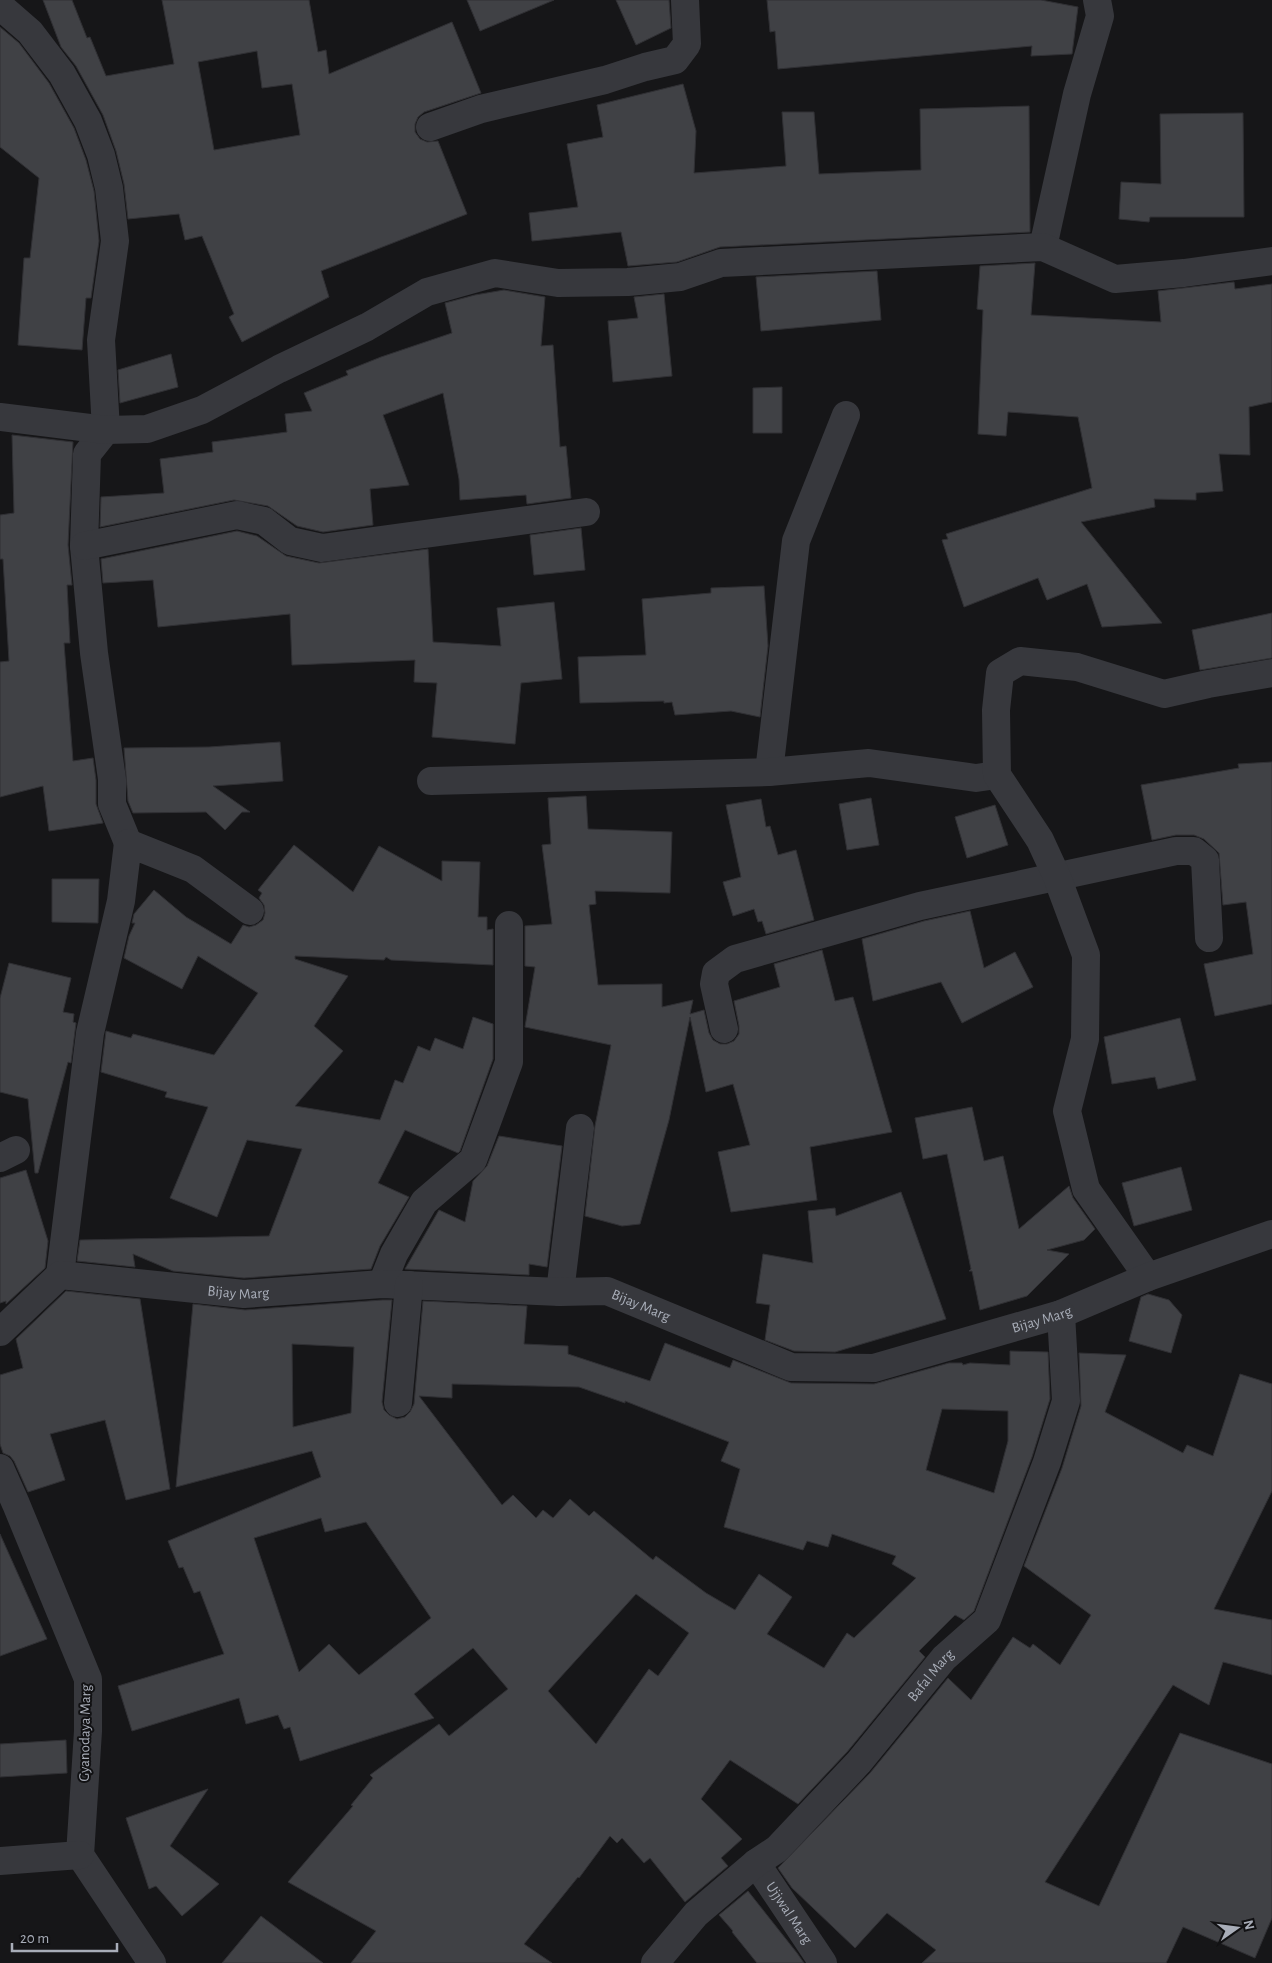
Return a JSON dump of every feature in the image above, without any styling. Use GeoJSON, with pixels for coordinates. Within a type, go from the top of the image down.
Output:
{"type":"FeatureCollection","features":[{"type":"Feature","properties":{"kind":"street"},"geometry":{"type":"LineString","coordinates":[[430,127],[481,109],[605,80],[675,60],[687,44],[685,0]]}},
{"type":"Feature","properties":{"kind":"street"},"geometry":{"type":"LineString","coordinates":[[1043,247],[1077,94],[1100,16],[1097,0]]}},
{"type":"Feature","properties":{"kind":"street"},"geometry":{"type":"LineString","coordinates":[[0,6],[30,32],[62,74],[88,120],[102,156],[110,188],[115,241],[101,340],[106,430],[88,454],[84,546],[94,653],[112,779],[112,804],[128,843],[121,901],[90,1033],[60,1276],[0,1332]]}},
{"type":"Feature","properties":{"kind":"street"},"geometry":{"type":"LineString","coordinates":[[0,417],[106,430],[147,429],[202,410],[279,369],[367,327],[426,292],[494,273],[558,282],[628,282],[680,276],[721,262],[1043,247],[1115,279],[1184,273],[1272,261]]}},
{"type":"Feature","properties":{"kind":"street"},"geometry":{"type":"LineString","coordinates":[[769,772],[796,541],[846,415]]}},
{"type":"Feature","properties":{"kind":"street"},"geometry":{"type":"LineString","coordinates":[[84,546],[237,515],[264,521],[290,541],[322,548],[586,512]]}},
{"type":"Feature","properties":{"kind":"street"},"geometry":{"type":"LineString","coordinates":[[1148,1277],[1086,1190],[1067,1111],[1085,1039],[1086,955],[1057,877],[1040,840],[997,775],[996,710],[1000,673],[1020,661],[1077,667],[1164,694],[1272,673]]}},
{"type":"Feature","properties":{"kind":"street"},"geometry":{"type":"LineString","coordinates":[[431,782],[769,772],[869,763],[976,778],[997,775]]}},
{"type":"Feature","properties":{"kind":"street"},"geometry":{"type":"LineString","coordinates":[[128,843],[193,868],[250,911]]}},
{"type":"Feature","properties":{"kind":"street"},"geometry":{"type":"LineString","coordinates":[[724,1029],[714,984],[716,973],[736,959],[920,906],[1176,851],[1194,851],[1206,860],[1209,938]]}},
{"type":"Feature","properties":{"kind":"street"},"geometry":{"type":"LineString","coordinates":[[382,1284],[394,1254],[424,1202],[473,1160],[509,1062],[509,925]]}},
{"type":"Feature","properties":{"kind":"street"},"geometry":{"type":"LineString","coordinates":[[560,1292],[580,1128]]}},
{"type":"Feature","properties":{"kind":"street","name":"Bijay Marg"},"geometry":{"type":"LineString","coordinates":[[60,1276],[244,1294],[382,1284],[560,1292],[608,1291],[791,1367],[874,1368],[1061,1314],[1148,1277],[1272,1234]]}},
{"type":"Feature","properties":{"kind":"street"},"geometry":{"type":"LineString","coordinates":[[398,1403],[409,1285]]}},
{"type":"Feature","properties":{"kind":"street","name":"Bafal Marg"},"geometry":{"type":"LineString","coordinates":[[656,1963],[696,1914],[756,1863],[777,1849],[859,1762],[944,1658],[987,1620],[1047,1462],[1066,1401],[1061,1314]]}},
{"type":"Feature","properties":{"kind":"street","name":"Gyanodaya Marg"},"geometry":{"type":"LineString","coordinates":[[0,1468],[88,1679],[88,1731],[80,1855]]}},
{"type":"Feature","properties":{"kind":"street"},"geometry":{"type":"LineString","coordinates":[[0,1861],[80,1855],[152,1963]]}},
{"type":"Feature","properties":{"kind":"street","name":"Ujjwal Marg"},"geometry":{"type":"LineString","coordinates":[[756,1863],[823,1963]]}},
{"type":"Feature","properties":{"kind":"building"},"geometry":{"type":"Polygon","coordinates":[[[43,0],[72,0],[87,38],[90,37],[106,76],[174,64],[162,0],[309,0],[318,52],[326,50],[329,74],[452,22],[481,93],[424,112],[418,117],[415,124],[415,132],[420,139],[427,142],[438,141],[467,214],[321,271],[329,297],[242,342],[229,317],[234,314],[202,236],[185,240],[179,214],[128,219],[124,184],[116,151],[103,115],[76,66],[61,47],[43,0]],[[257,51],[198,62],[214,150],[300,135],[292,84],[262,88],[257,51]]]}},
{"type":"Feature","properties":{"kind":"building"},"geometry":{"type":"Polygon","coordinates":[[[467,0],[554,0],[480,31],[467,0]]]}},
{"type":"Feature","properties":{"kind":"building"},"geometry":{"type":"Polygon","coordinates":[[[616,0],[669,0],[671,28],[636,45],[616,0]]]}},
{"type":"Feature","properties":{"kind":"building"},"geometry":{"type":"Polygon","coordinates":[[[767,0],[1041,0],[1078,7],[1072,54],[1031,56],[1032,46],[778,69],[775,31],[770,32],[767,0]]]}},
{"type":"Feature","properties":{"kind":"building"},"geometry":{"type":"Polygon","coordinates":[[[0,27],[19,43],[49,83],[74,128],[86,160],[94,191],[99,241],[91,298],[86,298],[82,350],[18,345],[24,258],[30,258],[39,178],[0,147],[0,27]]]}},
{"type":"Feature","properties":{"kind":"building"},"geometry":{"type":"Polygon","coordinates":[[[683,84],[696,131],[694,173],[786,166],[782,112],[814,112],[819,174],[921,170],[920,109],[1029,106],[1030,232],[720,247],[677,262],[628,266],[621,232],[532,241],[529,213],[578,207],[567,144],[603,137],[597,105],[683,84]]]}},
{"type":"Feature","properties":{"kind":"building"},"geometry":{"type":"Polygon","coordinates":[[[1243,113],[1244,217],[1150,217],[1149,222],[1119,219],[1121,182],[1161,184],[1160,114],[1243,113]]]}},
{"type":"Feature","properties":{"kind":"building"},"geometry":{"type":"Polygon","coordinates":[[[1035,263],[1031,315],[1161,322],[1158,291],[1234,282],[1235,289],[1272,284],[1272,402],[1249,407],[1250,455],[1219,454],[1223,491],[1196,493],[1196,500],[1154,499],[1155,507],[1081,522],[1162,623],[1102,627],[1087,584],[1047,600],[1038,578],[964,607],[942,540],[948,539],[946,534],[1092,488],[1078,417],[1008,412],[1006,436],[978,434],[983,310],[977,309],[980,266],[1035,263]]]}},
{"type":"Feature","properties":{"kind":"building"},"geometry":{"type":"Polygon","coordinates":[[[877,271],[881,320],[761,331],[756,277],[877,271]]]}},
{"type":"Feature","properties":{"kind":"building"},"geometry":{"type":"Polygon","coordinates":[[[504,290],[545,297],[541,346],[553,345],[560,447],[566,446],[571,498],[527,504],[526,495],[460,500],[459,479],[443,393],[383,415],[409,485],[370,489],[373,525],[323,532],[297,526],[268,506],[234,500],[100,527],[101,497],[164,493],[160,459],[213,452],[212,442],[287,432],[285,414],[312,411],[304,393],[348,375],[346,371],[452,333],[445,303],[504,290]]]}},
{"type":"Feature","properties":{"kind":"building"},"geometry":{"type":"Polygon","coordinates":[[[664,294],[672,376],[613,382],[608,321],[638,318],[634,297],[664,294]]]}},
{"type":"Feature","properties":{"kind":"building"},"geometry":{"type":"Polygon","coordinates":[[[171,354],[178,387],[120,403],[118,370],[171,354]]]}},
{"type":"Feature","properties":{"kind":"building"},"geometry":{"type":"Polygon","coordinates":[[[782,387],[782,433],[753,433],[753,388],[782,387]]]}},
{"type":"Feature","properties":{"kind":"building"},"geometry":{"type":"Polygon","coordinates":[[[12,435],[73,442],[68,545],[72,585],[67,585],[70,643],[64,643],[73,761],[93,758],[96,780],[96,804],[103,823],[49,831],[43,786],[0,797],[0,662],[9,661],[3,559],[0,559],[0,515],[14,513],[12,435]]]}},
{"type":"Feature","properties":{"kind":"building"},"geometry":{"type":"Polygon","coordinates":[[[581,528],[585,570],[534,575],[530,535],[581,528]]]}},
{"type":"Feature","properties":{"kind":"building"},"geometry":{"type":"Polygon","coordinates":[[[237,531],[257,536],[286,556],[319,563],[428,549],[433,642],[501,646],[497,608],[554,602],[562,679],[521,683],[515,744],[432,737],[437,683],[414,682],[415,660],[292,665],[290,614],[158,627],[153,580],[103,583],[101,559],[237,531]]]}},
{"type":"Feature","properties":{"kind":"building"},"geometry":{"type":"Polygon","coordinates":[[[764,586],[768,646],[760,717],[731,711],[675,715],[672,702],[664,703],[664,701],[580,703],[578,657],[646,655],[642,599],[711,593],[711,588],[764,586]]]}},
{"type":"Feature","properties":{"kind":"building"},"geometry":{"type":"Polygon","coordinates":[[[1272,613],[1272,658],[1200,670],[1192,630],[1272,613]]]}},
{"type":"Feature","properties":{"kind":"building"},"geometry":{"type":"Polygon","coordinates":[[[280,742],[283,781],[213,786],[250,812],[242,812],[225,830],[206,812],[133,813],[128,801],[124,748],[209,747],[280,742]]]}},
{"type":"Feature","properties":{"kind":"building"},"geometry":{"type":"Polygon","coordinates":[[[1272,762],[1272,1004],[1215,1016],[1204,964],[1253,954],[1246,902],[1223,905],[1219,853],[1204,839],[1194,835],[1176,835],[1152,840],[1141,785],[1239,768],[1238,764],[1272,762]]]}},
{"type":"Feature","properties":{"kind":"building"},"geometry":{"type":"Polygon","coordinates":[[[586,796],[588,829],[672,832],[670,893],[595,891],[596,904],[589,905],[598,985],[662,984],[662,1007],[693,1000],[690,1014],[704,1010],[709,1033],[713,1040],[720,1044],[734,1041],[739,1034],[734,1001],[780,987],[774,964],[822,950],[835,1001],[853,997],[892,1132],[810,1147],[817,1200],[731,1212],[718,1152],[750,1145],[733,1084],[706,1092],[690,1017],[669,1120],[640,1224],[622,1226],[585,1216],[595,1126],[611,1045],[525,1027],[535,967],[525,966],[525,926],[552,924],[542,845],[551,844],[548,798],[586,796]]]}},
{"type":"Feature","properties":{"kind":"building"},"geometry":{"type":"Polygon","coordinates":[[[871,798],[879,845],[847,850],[839,804],[871,798]]]}},
{"type":"Feature","properties":{"kind":"building"},"geometry":{"type":"Polygon","coordinates":[[[761,799],[766,827],[770,826],[778,855],[796,850],[814,920],[766,934],[762,921],[758,922],[754,909],[733,916],[723,882],[741,877],[726,805],[761,799]]]}},
{"type":"Feature","properties":{"kind":"building"},"geometry":{"type":"Polygon","coordinates":[[[995,805],[1008,845],[967,858],[955,817],[995,805]]]}},
{"type":"Feature","properties":{"kind":"building"},"geometry":{"type":"Polygon","coordinates":[[[294,845],[353,892],[379,846],[442,881],[442,861],[480,862],[478,917],[487,917],[487,930],[493,929],[493,965],[391,960],[386,957],[384,960],[295,956],[295,959],[348,976],[314,1026],[343,1051],[295,1106],[380,1120],[395,1080],[403,1083],[418,1046],[430,1051],[435,1038],[463,1049],[473,1017],[493,1024],[493,1059],[460,1151],[458,1153],[405,1130],[378,1183],[409,1197],[380,1246],[371,1269],[244,1278],[173,1271],[133,1254],[135,1267],[77,1261],[80,1240],[269,1236],[302,1149],[247,1140],[217,1217],[170,1198],[208,1107],[165,1097],[167,1092],[101,1072],[106,1031],[131,1038],[133,1034],[214,1055],[258,993],[198,956],[182,989],[124,958],[129,936],[135,923],[132,923],[134,914],[154,890],[186,917],[231,944],[243,925],[249,927],[263,920],[265,913],[264,905],[259,898],[262,893],[258,890],[294,845]]]}},
{"type":"Feature","properties":{"kind":"building"},"geometry":{"type":"Polygon","coordinates":[[[52,879],[99,879],[98,923],[52,922],[52,879]]]}},
{"type":"Feature","properties":{"kind":"building"},"geometry":{"type":"Polygon","coordinates":[[[970,911],[984,968],[1015,952],[1033,987],[962,1023],[941,982],[873,1001],[862,939],[924,921],[970,911]]]}},
{"type":"Feature","properties":{"kind":"building"},"geometry":{"type":"Polygon","coordinates":[[[9,963],[71,978],[63,1012],[74,1014],[73,1022],[76,1023],[71,1063],[68,1062],[38,1173],[35,1173],[28,1099],[0,1092],[0,998],[9,963]]]}},
{"type":"Feature","properties":{"kind":"building"},"geometry":{"type":"Polygon","coordinates":[[[1180,1018],[1196,1080],[1158,1089],[1155,1077],[1112,1084],[1104,1037],[1180,1018]]]}},
{"type":"Feature","properties":{"kind":"building"},"geometry":{"type":"Polygon","coordinates":[[[972,1107],[984,1161],[1003,1156],[1019,1229],[1069,1186],[1073,1198],[1095,1229],[1084,1240],[1047,1250],[1069,1254],[1027,1296],[980,1310],[972,1271],[969,1271],[971,1269],[947,1154],[923,1159],[915,1118],[972,1107]]]}},
{"type":"Feature","properties":{"kind":"building"},"geometry":{"type":"Polygon","coordinates":[[[499,1136],[562,1146],[547,1267],[529,1264],[529,1275],[405,1269],[439,1210],[465,1222],[473,1181],[487,1166],[499,1136]]]}},
{"type":"Feature","properties":{"kind":"building"},"geometry":{"type":"Polygon","coordinates":[[[1181,1167],[1192,1210],[1134,1226],[1122,1183],[1181,1167]]]}},
{"type":"Feature","properties":{"kind":"building"},"geometry":{"type":"Polygon","coordinates":[[[26,1170],[48,1241],[45,1268],[6,1304],[6,1301],[0,1303],[0,1178],[26,1170]]]}},
{"type":"Feature","properties":{"kind":"building"},"geometry":{"type":"Polygon","coordinates":[[[901,1192],[946,1319],[835,1352],[794,1351],[765,1340],[770,1305],[756,1303],[763,1254],[813,1263],[808,1211],[835,1208],[836,1216],[901,1192]]]}},
{"type":"Feature","properties":{"kind":"building"},"geometry":{"type":"Polygon","coordinates":[[[66,1291],[140,1299],[170,1489],[126,1500],[105,1420],[50,1434],[65,1480],[28,1492],[14,1461],[10,1456],[3,1453],[0,1444],[0,1375],[23,1368],[16,1339],[66,1291]]]}},
{"type":"Feature","properties":{"kind":"building"},"geometry":{"type":"Polygon","coordinates":[[[1148,1294],[1169,1300],[1182,1315],[1171,1353],[1129,1341],[1141,1297],[1148,1294]]]}},
{"type":"Feature","properties":{"kind":"building"},"geometry":{"type":"Polygon","coordinates":[[[392,1300],[382,1402],[384,1410],[397,1419],[405,1417],[414,1404],[423,1301],[527,1306],[524,1344],[568,1346],[568,1354],[650,1381],[665,1343],[730,1368],[733,1360],[791,1383],[874,1384],[949,1363],[962,1363],[963,1365],[970,1363],[1010,1365],[1010,1351],[1048,1352],[1050,1399],[1032,1457],[974,1611],[964,1620],[955,1615],[919,1651],[925,1657],[847,1752],[798,1804],[730,1760],[701,1799],[742,1839],[721,1858],[728,1866],[685,1902],[650,1858],[644,1863],[622,1838],[617,1843],[610,1836],[579,1878],[524,1944],[552,1963],[351,1963],[376,1931],[288,1882],[353,1806],[351,1805],[373,1778],[370,1775],[439,1724],[449,1736],[508,1689],[473,1648],[414,1694],[434,1718],[300,1761],[290,1727],[284,1729],[278,1715],[246,1724],[239,1698],[132,1731],[118,1686],[224,1654],[200,1591],[194,1593],[183,1567],[179,1568],[168,1541],[321,1477],[312,1451],[176,1487],[193,1304],[245,1310],[392,1300]],[[292,1344],[293,1427],[351,1413],[354,1347],[292,1344]],[[452,1384],[452,1398],[419,1396],[502,1505],[513,1495],[536,1518],[543,1510],[553,1518],[570,1499],[589,1516],[594,1511],[653,1560],[656,1556],[706,1593],[735,1610],[759,1574],[792,1597],[767,1634],[824,1668],[847,1633],[854,1638],[916,1578],[892,1564],[896,1556],[832,1534],[828,1547],[807,1541],[803,1550],[724,1527],[740,1469],[721,1461],[729,1442],[625,1401],[625,1403],[579,1387],[452,1384]],[[942,1409],[926,1470],[994,1493],[1008,1441],[1008,1411],[942,1409]],[[321,1518],[254,1538],[299,1672],[329,1644],[359,1675],[431,1618],[366,1522],[325,1532],[321,1518]],[[636,1594],[548,1691],[596,1744],[649,1669],[658,1676],[689,1633],[636,1594]]]}},
{"type":"Feature","properties":{"kind":"building"},"geometry":{"type":"Polygon","coordinates":[[[1079,1353],[1126,1355],[1105,1412],[1183,1453],[1187,1445],[1213,1456],[1240,1374],[1272,1384],[1272,1491],[1214,1609],[1272,1620],[1272,1675],[1223,1662],[1209,1705],[1173,1685],[1045,1882],[1099,1906],[1180,1733],[1272,1764],[1272,1918],[1255,1958],[1183,1927],[1166,1963],[922,1963],[936,1950],[887,1913],[855,1948],[792,1888],[778,1868],[870,1773],[948,1678],[971,1700],[1013,1637],[1030,1648],[1033,1644],[1060,1665],[1091,1615],[1024,1566],[1062,1468],[1081,1406],[1079,1353]]]}},
{"type":"Feature","properties":{"kind":"building"},"geometry":{"type":"Polygon","coordinates":[[[0,1534],[47,1639],[0,1656],[0,1534]]]}},
{"type":"Feature","properties":{"kind":"building"},"geometry":{"type":"Polygon","coordinates":[[[66,1740],[67,1773],[0,1777],[0,1744],[66,1740]]]}},
{"type":"Feature","properties":{"kind":"building"},"geometry":{"type":"Polygon","coordinates":[[[208,1789],[170,1846],[219,1884],[182,1916],[156,1886],[149,1889],[126,1818],[208,1789]]]}},
{"type":"Feature","properties":{"kind":"building"},"geometry":{"type":"Polygon","coordinates":[[[748,1891],[804,1963],[757,1963],[732,1932],[719,1915],[748,1891]]]}},
{"type":"Feature","properties":{"kind":"building"},"geometry":{"type":"Polygon","coordinates":[[[261,1916],[323,1963],[222,1963],[261,1916]]]}}]}
